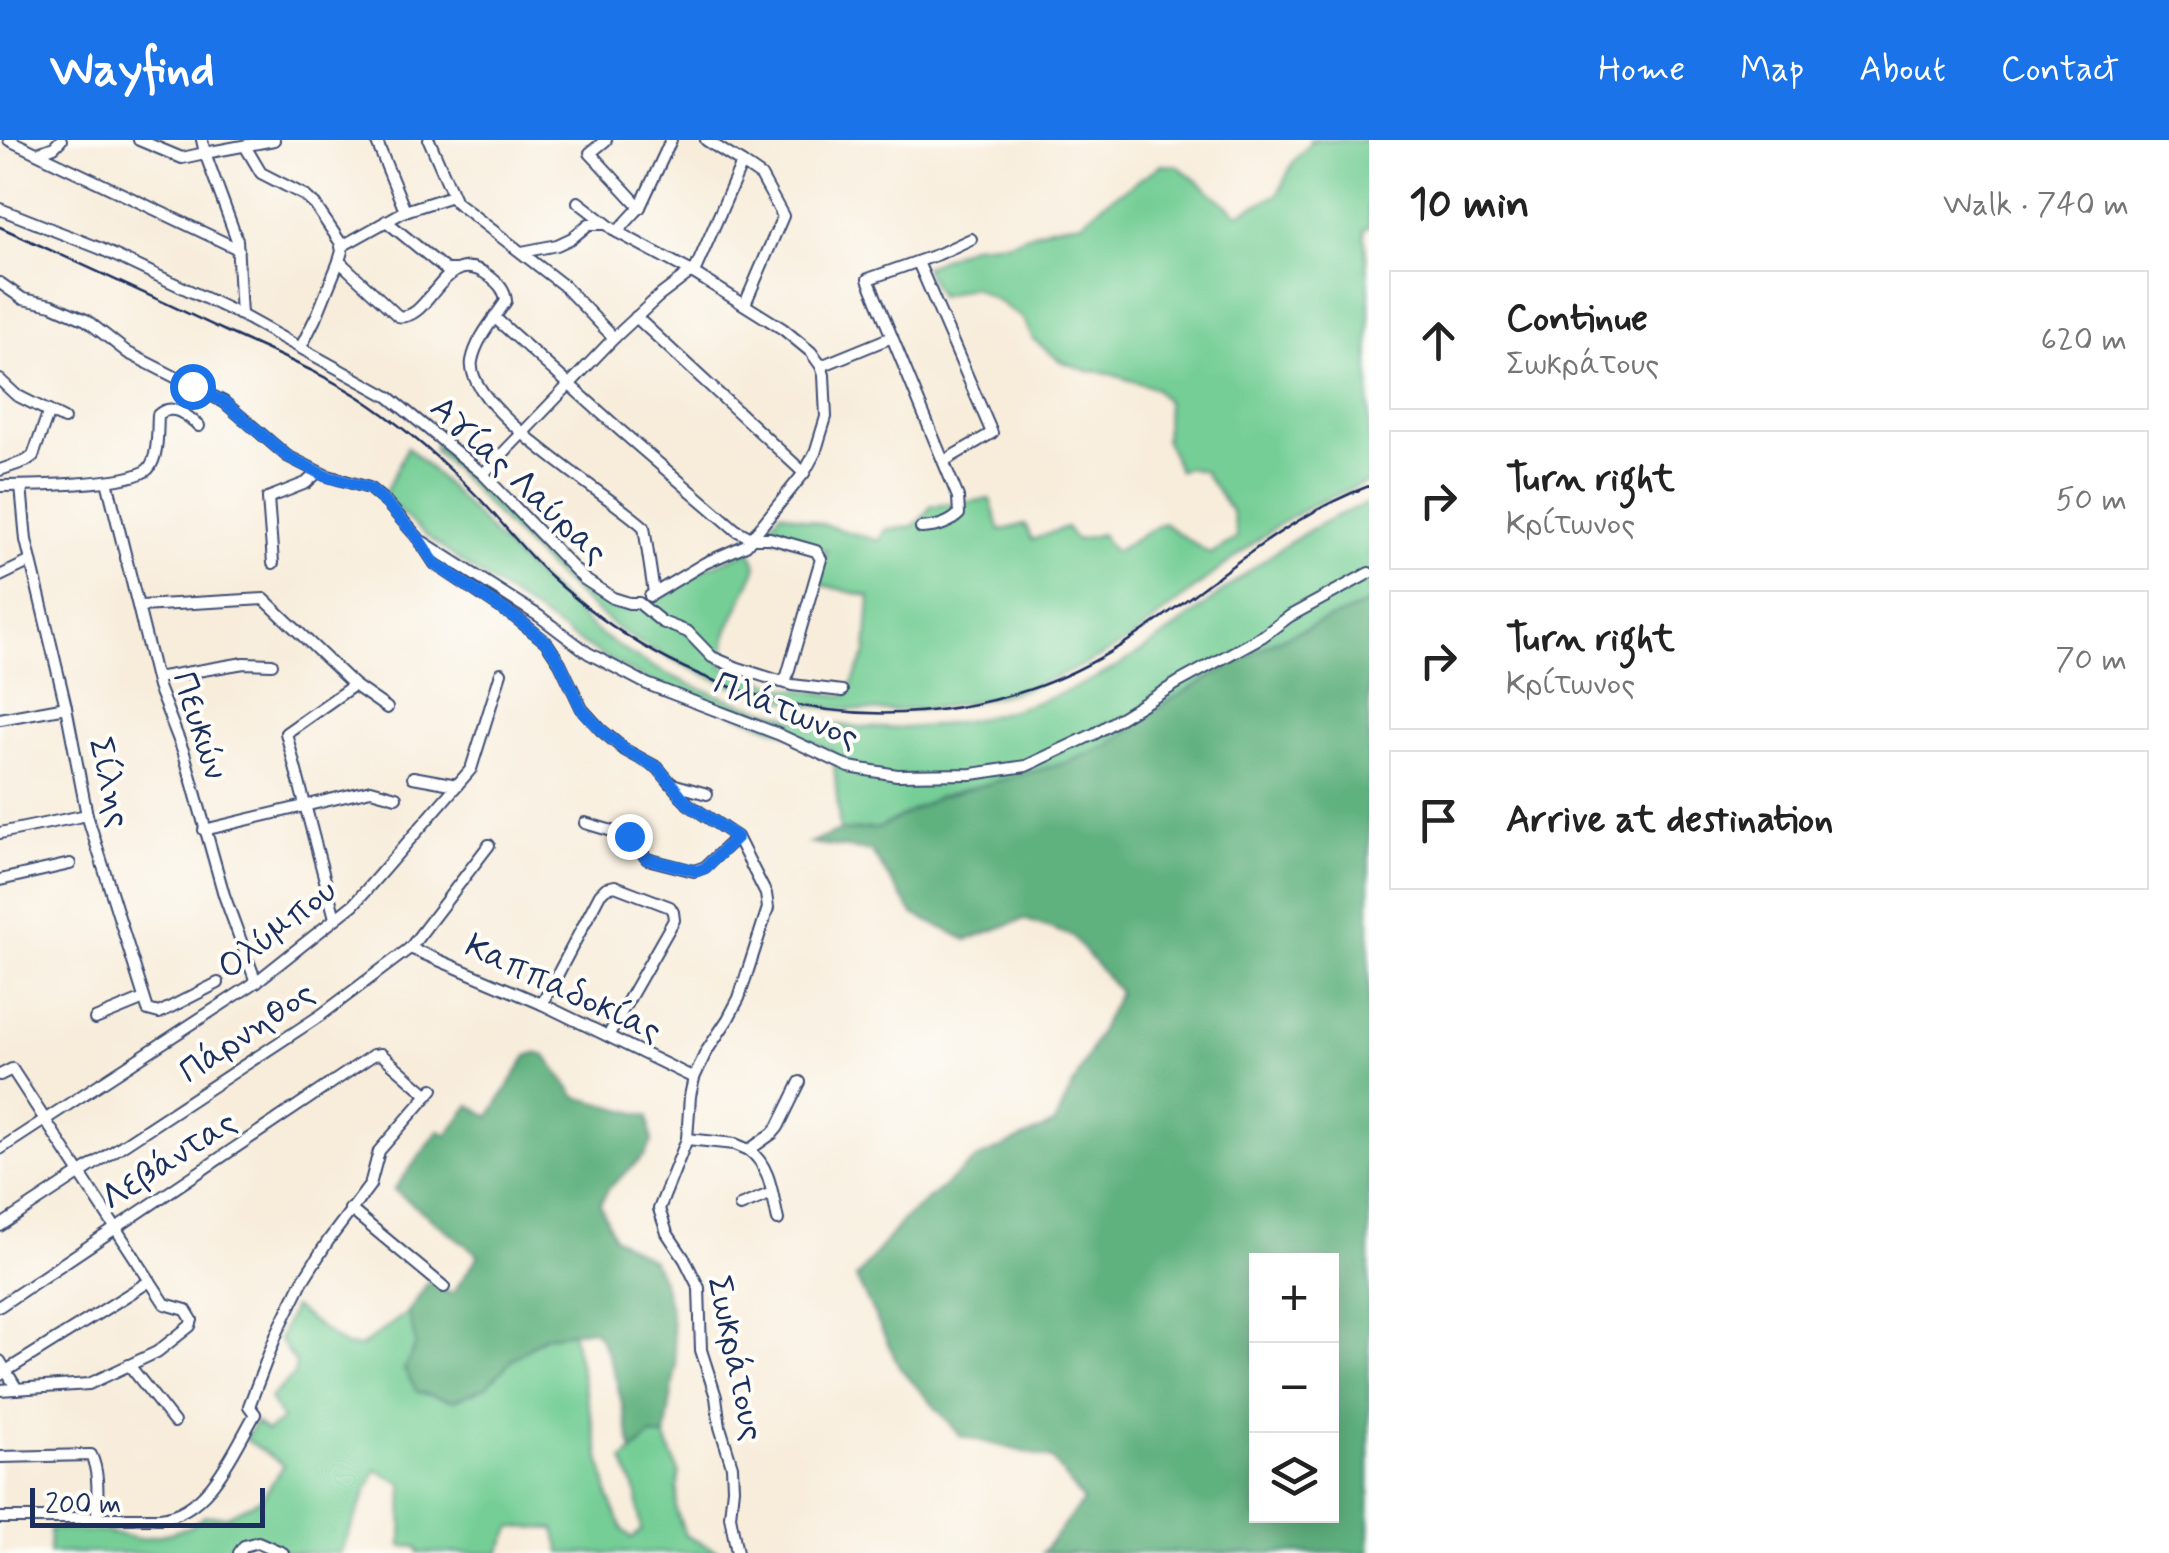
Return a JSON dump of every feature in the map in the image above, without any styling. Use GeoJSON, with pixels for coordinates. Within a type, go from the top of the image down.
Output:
{"type":"FeatureCollection","features":[{"type":"Feature","properties":{"kind":"street"},"geometry":{"type":"LineString","coordinates":[[9,140],[238,249]]}},
{"type":"Feature","properties":{"kind":"street"},"geometry":{"type":"LineString","coordinates":[[38,154],[61,140]]}},
{"type":"Feature","properties":{"kind":"street"},"geometry":{"type":"LineString","coordinates":[[139,140],[182,158],[274,140]]}},
{"type":"Feature","properties":{"kind":"street"},"geometry":{"type":"LineString","coordinates":[[202,140],[238,249],[240,315]]}},
{"type":"Feature","properties":{"kind":"street"},"geometry":{"type":"LineString","coordinates":[[376,140],[405,211]]}},
{"type":"Feature","properties":{"kind":"street"},"geometry":{"type":"LineString","coordinates":[[429,140],[454,199],[562,285],[614,338]]}},
{"type":"Feature","properties":{"kind":"street"},"geometry":{"type":"LineString","coordinates":[[606,140],[590,153],[640,207]]}},
{"type":"Feature","properties":{"kind":"street"},"geometry":{"type":"LineString","coordinates":[[522,252],[572,238],[589,224],[612,228],[640,207],[671,140]]}},
{"type":"Feature","properties":{"kind":"street"},"geometry":{"type":"LineString","coordinates":[[706,140],[761,176],[783,216],[745,304]]}},
{"type":"Feature","properties":{"kind":"street"},"geometry":{"type":"LineString","coordinates":[[245,146],[261,173],[309,199],[342,246],[329,290],[301,347]]}},
{"type":"Feature","properties":{"kind":"street"},"geometry":{"type":"LineString","coordinates":[[483,474],[614,338],[692,272],[742,164]]}},
{"type":"Feature","properties":{"kind":"street"},"geometry":{"type":"LineString","coordinates":[[342,246],[405,211],[454,199]]}},
{"type":"Feature","properties":{"kind":"street"},"geometry":{"type":"LineString","coordinates":[[578,202],[612,228],[745,304],[804,344],[824,375],[826,416],[815,454],[804,474],[746,545],[705,563],[639,603]]}},
{"type":"Feature","properties":{"kind":"street","name":"Αγίας Λαύρας"},"geometry":{"type":"LineString","coordinates":[[0,210],[100,248],[240,315],[389,398],[483,474],[584,579],[613,598],[639,603],[662,622],[688,632],[712,657],[781,682],[842,691]]}},
{"type":"Feature","properties":{"kind":"street"},"geometry":{"type":"LineString","coordinates":[[386,222],[446,270],[473,268],[503,289],[506,301],[480,341],[472,362],[474,380],[493,408],[644,528],[654,593]]}},
{"type":"Feature","properties":{"kind":"street"},"geometry":{"type":"LineString","coordinates":[[920,528],[952,521],[958,514],[958,497],[868,279],[971,238]]}},
{"type":"Feature","properties":{"kind":"street"},"geometry":{"type":"LineString","coordinates":[[340,261],[402,318],[412,315],[446,278],[460,270]]}},
{"type":"Feature","properties":{"kind":"street"},"geometry":{"type":"LineString","coordinates":[[918,262],[992,433],[944,461]]}},
{"type":"Feature","properties":{"kind":"street","name":"Σωκράτους"},"geometry":{"type":"LineString","coordinates":[[0,283],[22,299],[52,305],[86,320],[128,353],[224,402],[287,456],[318,472],[369,488],[418,538],[435,564],[546,642],[588,716],[625,750],[658,768],[694,809],[737,837],[766,894],[768,908],[738,998],[694,1078],[687,1139],[659,1214],[666,1233],[700,1288],[701,1350],[732,1466],[730,1516],[736,1553]]}},
{"type":"Feature","properties":{"kind":"street"},"geometry":{"type":"LineString","coordinates":[[494,317],[724,521],[752,538],[770,538],[820,554],[787,676],[781,682]]}},
{"type":"Feature","properties":{"kind":"street"},"geometry":{"type":"LineString","coordinates":[[636,317],[804,474]]}},
{"type":"Feature","properties":{"kind":"street"},"geometry":{"type":"LineString","coordinates":[[821,366],[892,336]]}},
{"type":"Feature","properties":{"kind":"street"},"geometry":{"type":"LineString","coordinates":[[0,380],[16,395],[64,420]]}},
{"type":"Feature","properties":{"kind":"street"},"geometry":{"type":"LineString","coordinates":[[0,486],[107,481],[138,474],[149,469],[154,457],[158,415],[165,409],[174,409],[198,426]]}},
{"type":"Feature","properties":{"kind":"street"},"geometry":{"type":"LineString","coordinates":[[0,470],[32,456],[48,412]]}},
{"type":"Feature","properties":{"kind":"street"},"geometry":{"type":"LineString","coordinates":[[273,564],[268,498],[306,483],[318,472]]}},
{"type":"Feature","properties":{"kind":"street","name":"Πευκών"},"geometry":{"type":"LineString","coordinates":[[107,481],[156,678],[184,753],[224,895],[256,982]]}},
{"type":"Feature","properties":{"kind":"street","name":"Σίλης"},"geometry":{"type":"LineString","coordinates":[[20,486],[26,540],[66,706],[87,815],[144,999]]}},
{"type":"Feature","properties":{"kind":"street","name":"Πλάτωνος"},"geometry":{"type":"LineString","coordinates":[[418,538],[539,616],[588,653],[647,684],[849,766],[896,775],[972,774],[1036,762],[1094,734],[1369,573]]}},
{"type":"Feature","properties":{"kind":"street"},"geometry":{"type":"LineString","coordinates":[[0,576],[31,560]]}},
{"type":"Feature","properties":{"kind":"street"},"geometry":{"type":"LineString","coordinates":[[140,606],[264,599],[354,685],[387,708]]}},
{"type":"Feature","properties":{"kind":"street"},"geometry":{"type":"LineString","coordinates":[[156,678],[244,662],[272,664]]}},
{"type":"Feature","properties":{"kind":"street","name":"Ολύμπου"},"geometry":{"type":"LineString","coordinates":[[0,1149],[256,982],[354,904],[470,769],[501,674]]}},
{"type":"Feature","properties":{"kind":"street"},"geometry":{"type":"LineString","coordinates":[[335,918],[286,733],[354,685]]}},
{"type":"Feature","properties":{"kind":"street"},"geometry":{"type":"LineString","coordinates":[[0,718],[66,706]]}},
{"type":"Feature","properties":{"kind":"street"},"geometry":{"type":"LineString","coordinates":[[412,777],[457,785]]}},
{"type":"Feature","properties":{"kind":"street"},"geometry":{"type":"LineString","coordinates":[[671,784],[708,794]]}},
{"type":"Feature","properties":{"kind":"street"},"geometry":{"type":"LineString","coordinates":[[204,830],[371,790],[396,797]]}},
{"type":"Feature","properties":{"kind":"street"},"geometry":{"type":"LineString","coordinates":[[0,833],[87,815]]}},
{"type":"Feature","properties":{"kind":"street"},"geometry":{"type":"LineString","coordinates":[[585,822],[629,836],[647,859],[694,871],[705,868],[737,837]]}},
{"type":"Feature","properties":{"kind":"street","name":"Πάρνηθος"},"geometry":{"type":"LineString","coordinates":[[0,1226],[321,1015],[410,948],[489,845]]}},
{"type":"Feature","properties":{"kind":"street"},"geometry":{"type":"LineString","coordinates":[[0,880],[70,864]]}},
{"type":"Feature","properties":{"kind":"street"},"geometry":{"type":"LineString","coordinates":[[542,1004],[606,888],[615,886],[670,907],[674,920],[608,1036]]}},
{"type":"Feature","properties":{"kind":"street","name":"Καππαδοκίας"},"geometry":{"type":"LineString","coordinates":[[410,948],[542,1004],[694,1078]]}},
{"type":"Feature","properties":{"kind":"street"},"geometry":{"type":"LineString","coordinates":[[95,1019],[144,999],[154,1014],[218,983]]}},
{"type":"Feature","properties":{"kind":"street"},"geometry":{"type":"LineString","coordinates":[[198,993],[209,1013]]}},
{"type":"Feature","properties":{"kind":"street","name":"Λεβάντας"},"geometry":{"type":"LineString","coordinates":[[0,1306],[367,1058],[381,1054],[430,1092],[379,1152],[370,1185],[350,1209]]}},
{"type":"Feature","properties":{"kind":"street"},"geometry":{"type":"LineString","coordinates":[[0,1075],[12,1070],[165,1304],[186,1310],[192,1320],[190,1326],[157,1352],[89,1384],[0,1390]]}},
{"type":"Feature","properties":{"kind":"street"},"geometry":{"type":"LineString","coordinates":[[749,1150],[778,1127],[800,1082]]}},
{"type":"Feature","properties":{"kind":"street"},"geometry":{"type":"LineString","coordinates":[[687,1139],[735,1144],[758,1157],[766,1170],[778,1220]]}},
{"type":"Feature","properties":{"kind":"street"},"geometry":{"type":"LineString","coordinates":[[740,1206],[772,1193]]}},
{"type":"Feature","properties":{"kind":"street"},"geometry":{"type":"LineString","coordinates":[[0,1518],[174,1516],[186,1511],[220,1473],[255,1414],[249,1406],[284,1315],[350,1209],[444,1286]]}},
{"type":"Feature","properties":{"kind":"street"},"geometry":{"type":"LineString","coordinates":[[17,1389],[2,1369],[150,1282]]}},
{"type":"Feature","properties":{"kind":"street"},"geometry":{"type":"LineString","coordinates":[[128,1365],[174,1422]]}},
{"type":"Feature","properties":{"kind":"street"},"geometry":{"type":"LineString","coordinates":[[0,1458],[91,1455],[96,1476],[96,1518]]}},
{"type":"Feature","properties":{"kind":"street"},"geometry":{"type":"LineString","coordinates":[[238,1553],[244,1546],[258,1542],[283,1553]]}},
{"type":"Feature","properties":{"kind":"green space"},"geometry":{"type":"Polygon","coordinates":[[[1309,140],[1369,140],[1369,227],[1364,229],[1369,293],[1369,482],[1280,524],[1129,640],[1078,668],[1024,689],[968,703],[910,710],[853,710],[796,703],[740,688],[686,666],[619,630],[548,567],[434,450],[435,444],[481,480],[544,550],[597,596],[632,610],[657,600],[697,572],[750,550],[757,567],[727,632],[722,666],[780,687],[846,696],[866,653],[870,597],[819,584],[827,551],[762,533],[781,512],[879,541],[886,529],[908,528],[917,523],[931,506],[990,499],[1000,531],[1025,524],[1032,540],[1066,527],[1076,540],[1101,534],[1114,552],[1163,523],[1210,554],[1237,538],[1232,512],[1203,471],[1179,471],[1165,439],[1167,403],[1155,388],[1060,361],[1033,339],[1023,319],[972,287],[939,296],[924,267],[972,245],[1009,242],[1050,227],[1082,222],[1161,165],[1178,166],[1238,214],[1278,194],[1309,140]]]}},
{"type":"Feature","properties":{"kind":"green space"},"geometry":{"type":"Polygon","coordinates":[[[407,447],[519,561],[604,637],[667,674],[703,689],[740,703],[816,722],[853,727],[918,727],[1009,711],[1068,690],[1152,645],[1303,534],[1369,503],[1369,603],[1275,641],[1167,702],[1107,746],[1068,762],[939,797],[879,828],[840,831],[833,751],[637,675],[468,567],[416,527],[384,496],[407,447]]]}},
{"type":"Feature","properties":{"kind":"green space"},"geometry":{"type":"Polygon","coordinates":[[[1369,603],[1369,1553],[1042,1553],[1083,1501],[1052,1459],[961,1436],[900,1368],[856,1278],[903,1220],[976,1159],[1054,1124],[1119,992],[1072,936],[1024,919],[967,940],[913,914],[871,851],[810,843],[840,831],[879,828],[939,797],[1068,762],[1107,746],[1167,702],[1275,641],[1369,603]]]}},
{"type":"Feature","properties":{"kind":"green space"},"geometry":{"type":"Polygon","coordinates":[[[527,1056],[546,1056],[576,1097],[648,1116],[652,1142],[644,1156],[609,1188],[600,1204],[614,1237],[652,1260],[670,1308],[676,1366],[665,1437],[651,1435],[633,1452],[613,1368],[592,1329],[545,1336],[514,1358],[486,1387],[453,1401],[417,1392],[404,1369],[416,1345],[408,1312],[429,1281],[452,1294],[479,1255],[394,1190],[439,1130],[447,1135],[470,1105],[489,1117],[527,1056]]]}},
{"type":"Feature","properties":{"kind":"green space"},"geometry":{"type":"Polygon","coordinates":[[[293,1307],[345,1346],[360,1347],[408,1312],[417,1345],[404,1369],[418,1392],[486,1387],[514,1358],[546,1336],[572,1332],[609,1497],[623,1530],[632,1538],[641,1531],[637,1495],[623,1460],[651,1435],[665,1437],[679,1473],[676,1509],[685,1535],[722,1553],[561,1553],[555,1529],[512,1527],[499,1553],[419,1553],[417,1547],[402,1546],[403,1484],[376,1470],[340,1553],[291,1553],[254,1539],[240,1544],[234,1553],[49,1553],[50,1529],[140,1539],[189,1527],[205,1516],[227,1516],[262,1498],[284,1465],[245,1439],[255,1422],[267,1431],[282,1420],[270,1398],[294,1375],[296,1364],[279,1339],[293,1307]]]}},
{"type":"Feature","properties":{"kind":"railway"},"geometry":{"type":"LineString","coordinates":[[0,227],[299,364],[354,394],[441,461],[548,574],[600,617],[655,652],[713,680],[774,700],[836,711],[900,713],[965,706],[1031,689],[1121,646],[1281,532],[1324,506],[1369,486]]}},
{"type":"Feature","properties":{"kind":"route"},"geometry":{"type":"LineString","coordinates":[[192,386],[224,402],[287,456],[325,476],[369,488],[418,538],[435,564],[516,618],[552,648],[582,710],[601,730],[616,744],[658,768],[688,804],[737,837],[697,871],[647,859],[629,836]]}}]}
